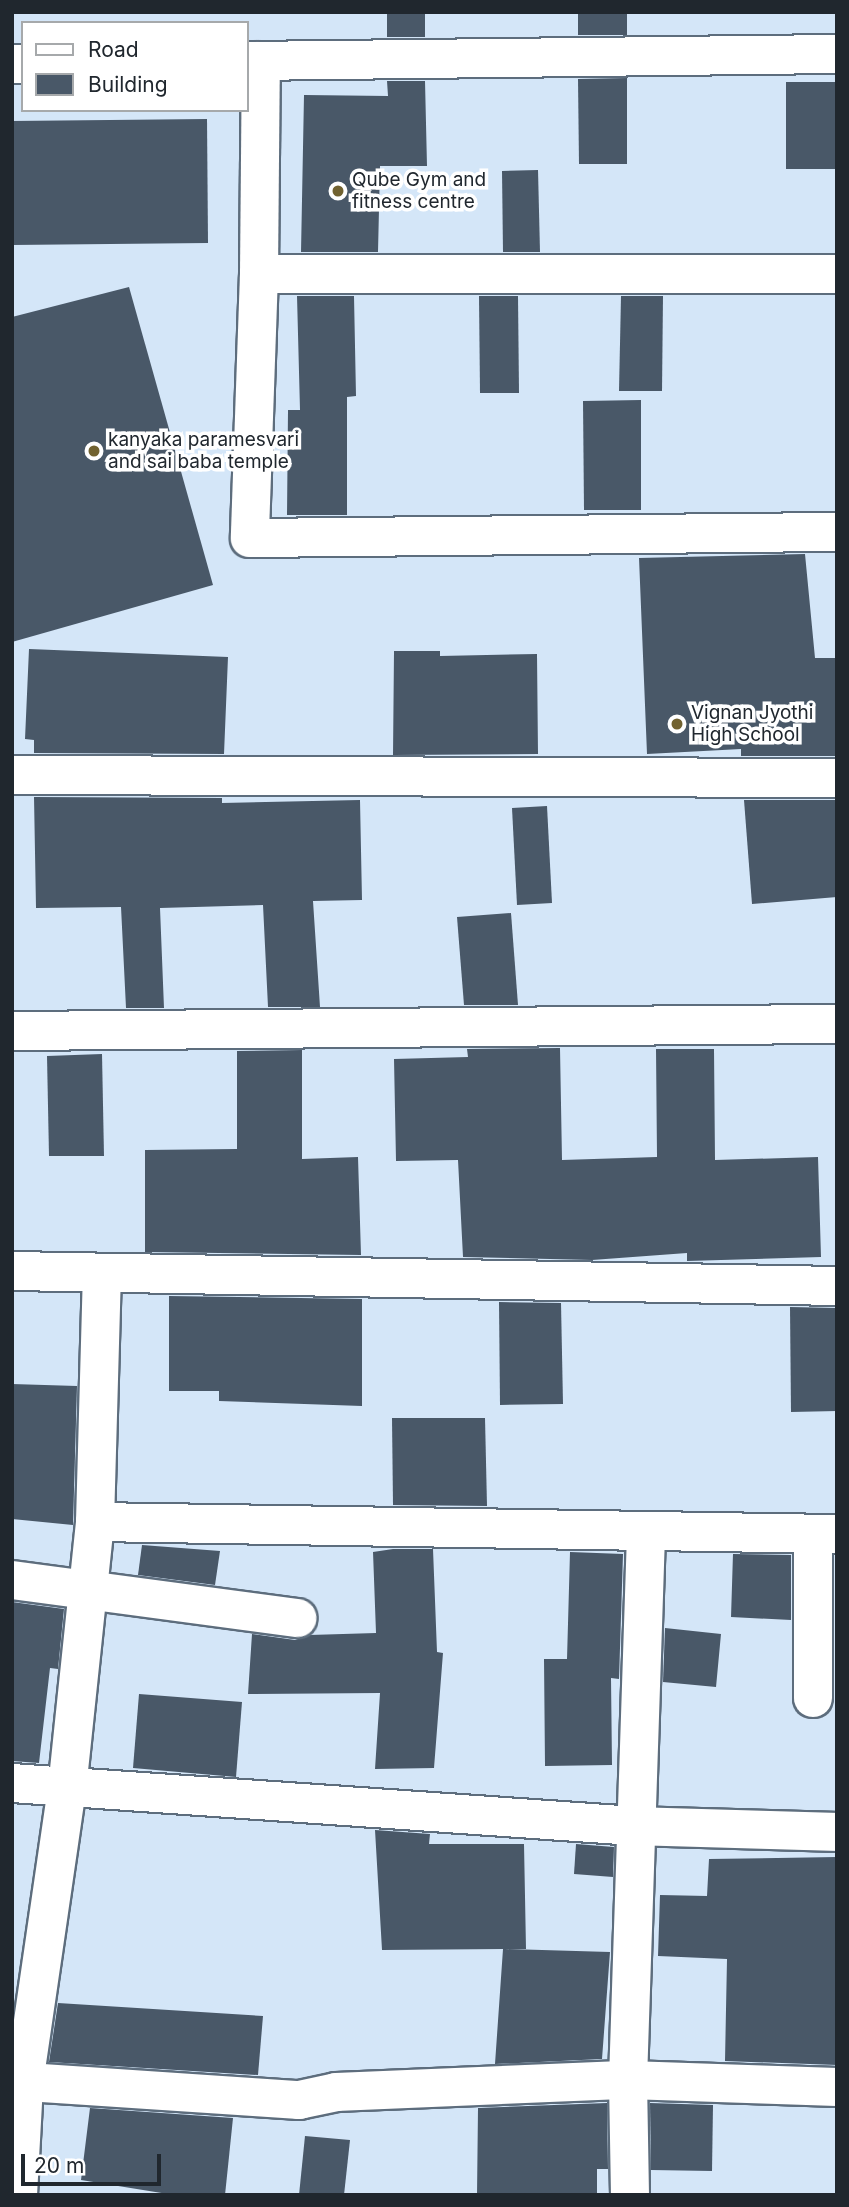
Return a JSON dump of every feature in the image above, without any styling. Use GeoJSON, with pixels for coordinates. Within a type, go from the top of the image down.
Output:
{"type":"FeatureCollection","features":[{"type":"Feature","properties":{"kind":"street"},"geometry":{"type":"LineString","coordinates":[[837,54],[254,61],[259,274],[250,538],[837,532]]}},
{"type":"Feature","properties":{"kind":"street"},"geometry":{"type":"LineString","coordinates":[[259,274],[837,274]]}},
{"type":"Feature","properties":{"kind":"street"},"geometry":{"type":"LineString","coordinates":[[12,775],[837,778]]}},
{"type":"Feature","properties":{"kind":"street"},"geometry":{"type":"LineString","coordinates":[[12,1031],[837,1024]]}},
{"type":"Feature","properties":{"kind":"street"},"geometry":{"type":"LineString","coordinates":[[12,1271],[837,1286]]}},
{"type":"Feature","properties":{"kind":"street"},"geometry":{"type":"LineString","coordinates":[[18,2195],[18,2082],[67,1789],[89,1588],[95,1522],[102,1274]]}},
{"type":"Feature","properties":{"kind":"street"},"geometry":{"type":"LineString","coordinates":[[95,1522],[646,1534],[825,1534],[813,1698]]}},
{"type":"Feature","properties":{"kind":"street"},"geometry":{"type":"LineString","coordinates":[[630,2195],[628,2080],[634,1826],[646,1534]]}},
{"type":"Feature","properties":{"kind":"street"},"geometry":{"type":"LineString","coordinates":[[12,1580],[89,1588],[297,1618]]}},
{"type":"Feature","properties":{"kind":"street"},"geometry":{"type":"LineString","coordinates":[[12,1783],[67,1789],[634,1826],[837,1832]]}},
{"type":"Feature","properties":{"kind":"street"},"geometry":{"type":"LineString","coordinates":[[18,2082],[299,2100],[336,2092],[628,2080],[837,2087]]}},
{"type":"Feature","properties":{"kind":"building"},"geometry":{"type":"Polygon","coordinates":[[[387,12],[425,12],[425,37],[387,37],[387,12]]]}},
{"type":"Feature","properties":{"kind":"building"},"geometry":{"type":"Polygon","coordinates":[[[578,12],[627,12],[627,35],[578,35],[578,12]]]}},
{"type":"Feature","properties":{"kind":"building"},"geometry":{"type":"Polygon","coordinates":[[[627,78],[627,164],[579,164],[578,79],[627,78]]]}},
{"type":"Feature","properties":{"kind":"building"},"geometry":{"type":"Polygon","coordinates":[[[387,81],[425,81],[427,166],[380,166],[378,252],[301,252],[304,95],[388,96],[387,81]]]}},
{"type":"Feature","properties":{"kind":"building"},"geometry":{"type":"Polygon","coordinates":[[[786,82],[837,82],[837,169],[786,169],[786,82]]]}},
{"type":"Feature","properties":{"kind":"building"},"geometry":{"type":"Polygon","coordinates":[[[207,119],[208,243],[12,245],[12,121],[207,119]]]}},
{"type":"Feature","properties":{"kind":"building"},"geometry":{"type":"Polygon","coordinates":[[[538,170],[540,252],[503,252],[502,171],[538,170]]]}},
{"type":"Feature","properties":{"kind":"building","name":"kanyaka paramesvari and sai baba temple"},"geometry":{"type":"Polygon","coordinates":[[[129,287],[213,585],[12,642],[12,317],[129,287]]]}},
{"type":"Feature","properties":{"kind":"building"},"geometry":{"type":"Polygon","coordinates":[[[297,296],[354,296],[356,396],[347,397],[347,515],[287,515],[288,410],[300,410],[297,296]]]}},
{"type":"Feature","properties":{"kind":"building"},"geometry":{"type":"Polygon","coordinates":[[[479,296],[518,296],[519,393],[480,393],[479,296]]]}},
{"type":"Feature","properties":{"kind":"building"},"geometry":{"type":"Polygon","coordinates":[[[621,296],[663,296],[662,391],[619,391],[621,296]]]}},
{"type":"Feature","properties":{"kind":"building"},"geometry":{"type":"Polygon","coordinates":[[[641,400],[641,510],[584,510],[583,401],[641,400]]]}},
{"type":"Feature","properties":{"kind":"building"},"geometry":{"type":"Polygon","coordinates":[[[805,554],[815,658],[837,658],[837,756],[741,756],[741,749],[647,754],[639,558],[805,554]]]}},
{"type":"Feature","properties":{"kind":"building"},"geometry":{"type":"Polygon","coordinates":[[[29,649],[228,657],[224,754],[34,753],[34,740],[25,739],[29,649]]]}},
{"type":"Feature","properties":{"kind":"building"},"geometry":{"type":"Polygon","coordinates":[[[394,651],[440,651],[440,656],[537,654],[538,754],[393,755],[394,651]]]}},
{"type":"Feature","properties":{"kind":"building"},"geometry":{"type":"Polygon","coordinates":[[[34,797],[222,798],[222,803],[360,800],[362,900],[313,901],[320,1007],[268,1007],[263,905],[160,908],[164,1008],[126,1008],[121,907],[36,908],[34,797]]]}},
{"type":"Feature","properties":{"kind":"building"},"geometry":{"type":"Polygon","coordinates":[[[744,800],[837,800],[837,897],[752,904],[744,800]]]}},
{"type":"Feature","properties":{"kind":"building"},"geometry":{"type":"Polygon","coordinates":[[[547,806],[552,903],[517,905],[512,808],[547,806]]]}},
{"type":"Feature","properties":{"kind":"building"},"geometry":{"type":"Polygon","coordinates":[[[511,913],[518,1005],[464,1005],[457,917],[511,913]]]}},
{"type":"Feature","properties":{"kind":"building"},"geometry":{"type":"Polygon","coordinates":[[[560,1048],[562,1160],[657,1157],[656,1049],[714,1049],[715,1160],[818,1157],[821,1257],[687,1261],[687,1253],[592,1260],[463,1257],[458,1160],[396,1161],[394,1059],[468,1057],[467,1049],[560,1048]]]}},
{"type":"Feature","properties":{"kind":"building"},"geometry":{"type":"Polygon","coordinates":[[[302,1050],[302,1159],[358,1157],[361,1255],[145,1252],[145,1150],[237,1149],[237,1051],[302,1050]]]}},
{"type":"Feature","properties":{"kind":"building"},"geometry":{"type":"Polygon","coordinates":[[[102,1054],[104,1156],[49,1156],[47,1056],[102,1054]]]}},
{"type":"Feature","properties":{"kind":"building"},"geometry":{"type":"Polygon","coordinates":[[[169,1296],[362,1299],[362,1406],[219,1401],[219,1391],[169,1391],[169,1296]]]}},
{"type":"Feature","properties":{"kind":"building"},"geometry":{"type":"Polygon","coordinates":[[[499,1302],[561,1303],[563,1404],[500,1405],[499,1302]]]}},
{"type":"Feature","properties":{"kind":"building"},"geometry":{"type":"Polygon","coordinates":[[[790,1307],[837,1308],[837,1411],[791,1412],[790,1307]]]}},
{"type":"Feature","properties":{"kind":"building"},"geometry":{"type":"Polygon","coordinates":[[[12,1384],[77,1386],[73,1525],[12,1519],[12,1384]]]}},
{"type":"Feature","properties":{"kind":"building"},"geometry":{"type":"Polygon","coordinates":[[[392,1418],[485,1418],[487,1506],[393,1505],[392,1418]]]}},
{"type":"Feature","properties":{"kind":"building"},"geometry":{"type":"Polygon","coordinates":[[[142,1545],[220,1551],[215,1585],[138,1575],[142,1545]]]}},
{"type":"Feature","properties":{"kind":"building"},"geometry":{"type":"Polygon","coordinates":[[[433,1549],[437,1652],[443,1653],[434,1768],[375,1769],[380,1693],[248,1694],[252,1634],[295,1640],[310,1635],[376,1633],[373,1552],[433,1549]]]}},
{"type":"Feature","properties":{"kind":"building"},"geometry":{"type":"Polygon","coordinates":[[[570,1552],[623,1554],[619,1679],[611,1678],[612,1765],[545,1766],[544,1659],[567,1659],[570,1552]]]}},
{"type":"Feature","properties":{"kind":"building"},"geometry":{"type":"Polygon","coordinates":[[[733,1554],[791,1555],[791,1620],[731,1617],[733,1554]]]}},
{"type":"Feature","properties":{"kind":"building"},"geometry":{"type":"Polygon","coordinates":[[[12,1602],[64,1609],[58,1669],[50,1668],[39,1763],[12,1761],[12,1602]]]}},
{"type":"Feature","properties":{"kind":"building"},"geometry":{"type":"Polygon","coordinates":[[[665,1628],[721,1634],[716,1687],[663,1682],[665,1628]]]}},
{"type":"Feature","properties":{"kind":"building"},"geometry":{"type":"Polygon","coordinates":[[[139,1694],[242,1702],[236,1777],[133,1768],[139,1694]]]}},
{"type":"Feature","properties":{"kind":"building"},"geometry":{"type":"Polygon","coordinates":[[[375,1830],[430,1834],[429,1844],[524,1844],[526,1949],[505,1949],[610,1952],[602,2059],[495,2064],[503,1949],[382,1950],[375,1830]]]}},
{"type":"Feature","properties":{"kind":"building"},"geometry":{"type":"Polygon","coordinates":[[[576,1844],[614,1847],[613,1877],[574,1874],[576,1844]]]}},
{"type":"Feature","properties":{"kind":"building"},"geometry":{"type":"Polygon","coordinates":[[[837,1857],[837,2065],[725,2061],[727,1959],[658,1956],[660,1895],[707,1896],[709,1859],[837,1857]]]}},
{"type":"Feature","properties":{"kind":"building"},"geometry":{"type":"Polygon","coordinates":[[[58,2003],[263,2016],[258,2075],[49,2062],[58,2003]]]}},
{"type":"Feature","properties":{"kind":"building"},"geometry":{"type":"Polygon","coordinates":[[[607,2103],[608,2169],[597,2169],[597,2195],[477,2195],[478,2108],[607,2103]]]}},
{"type":"Feature","properties":{"kind":"building"},"geometry":{"type":"Polygon","coordinates":[[[650,2103],[713,2105],[712,2171],[651,2170],[650,2103]]]}},
{"type":"Feature","properties":{"kind":"building"},"geometry":{"type":"Polygon","coordinates":[[[90,2108],[233,2118],[225,2195],[174,2195],[81,2180],[90,2108]]]}},
{"type":"Feature","properties":{"kind":"building"},"geometry":{"type":"Polygon","coordinates":[[[305,2136],[350,2140],[344,2195],[299,2195],[305,2136]]]}},
{"type":"Feature","properties":{"kind":"place","name":"Qube Gym and fitness centre"},"geometry":{"type":"Point","coordinates":[338,191]}},
{"type":"Feature","properties":{"kind":"place","name":"kanyaka paramesvari and sai baba temple"},"geometry":{"type":"Point","coordinates":[94,451]}},
{"type":"Feature","properties":{"kind":"place","name":"Vignan Jyothi High School"},"geometry":{"type":"Point","coordinates":[677,724]}}]}
